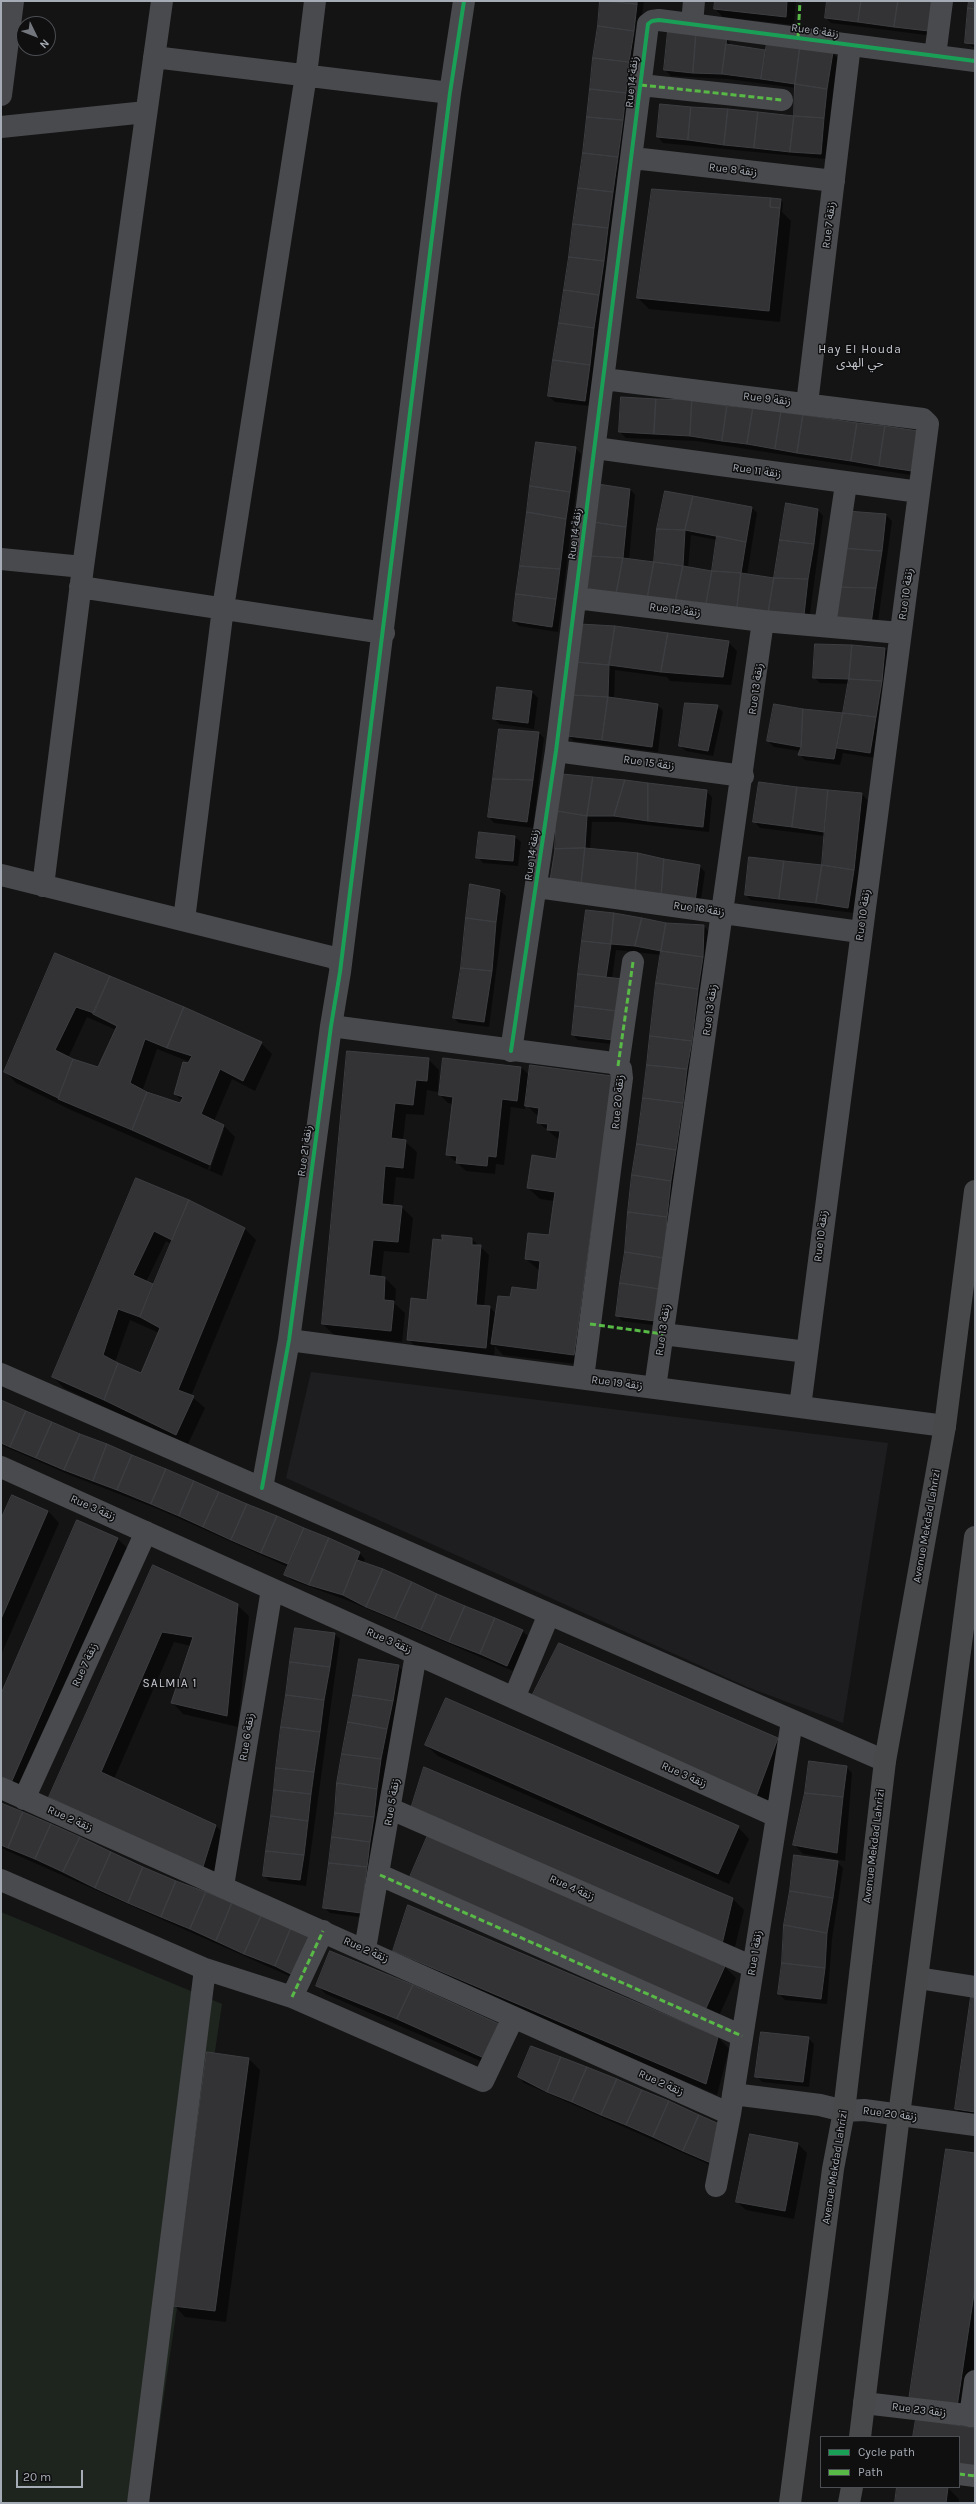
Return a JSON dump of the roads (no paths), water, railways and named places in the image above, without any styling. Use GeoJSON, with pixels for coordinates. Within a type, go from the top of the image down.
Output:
{"type":"FeatureCollection","features":[{"type":"Feature","properties":{"kind":"main road","name":"Avenue Mekdad Lahrizi"},"geometry":{"type":"LineString","coordinates":[[790,2503],[833,2169],[844,2110],[885,1761],[945,1426],[975,1191]]}},
{"type":"Feature","properties":{"kind":"main road"},"geometry":{"type":"LineString","coordinates":[[860,2436],[899,2115],[970,1617],[975,1537]]}},
{"type":"Feature","properties":{"kind":"main road"},"geometry":{"type":"LineString","coordinates":[[849,2503],[852,2488]]}},
{"type":"Feature","properties":{"kind":"street"},"geometry":{"type":"LineString","coordinates":[[1,95],[13,1]]}},
{"type":"Feature","properties":{"kind":"street"},"geometry":{"type":"LineString","coordinates":[[43,886],[82,577],[162,1]]}},
{"type":"Feature","properties":{"kind":"street"},"geometry":{"type":"LineString","coordinates":[[184,920],[223,608],[306,75],[315,1]]}},
{"type":"Feature","properties":{"kind":"street","name":"Rue 21 زنقة"},"geometry":{"type":"LineString","coordinates":[[262,1488],[289,1340],[340,965],[384,632],[450,93],[464,1]]}},
{"type":"Feature","properties":{"kind":"street"},"geometry":{"type":"LineString","coordinates":[[692,24],[694,1]]}},
{"type":"Feature","properties":{"kind":"street"},"geometry":{"type":"LineString","coordinates":[[935,56],[942,1]]}},
{"type":"Feature","properties":{"kind":"street","name":"Rue 6 زنقة"},"geometry":{"type":"LineString","coordinates":[[652,21],[692,24],[975,61]]}},
{"type":"Feature","properties":{"kind":"street","name":"Rue 14 زنقة"},"geometry":{"type":"LineString","coordinates":[[511,1051],[537,888],[556,751],[633,158],[648,26],[652,21]]}},
{"type":"Feature","properties":{"kind":"street","name":"Rue 7 زنقة"},"geometry":{"type":"LineString","coordinates":[[807,404],[850,45]]}},
{"type":"Feature","properties":{"kind":"street"},"geometry":{"type":"LineString","coordinates":[[154,57],[450,93]]}},
{"type":"Feature","properties":{"kind":"street"},"geometry":{"type":"LineString","coordinates":[[641,85],[782,100]]}},
{"type":"Feature","properties":{"kind":"street"},"geometry":{"type":"LineString","coordinates":[[1,127],[146,112]]}},
{"type":"Feature","properties":{"kind":"street","name":"Rue 8 زنقة"},"geometry":{"type":"LineString","coordinates":[[633,158],[834,181]]}},
{"type":"Feature","properties":{"kind":"street","name":"Rue 9 زنقة"},"geometry":{"type":"LineString","coordinates":[[604,379],[923,419],[928,424]]}},
{"type":"Feature","properties":{"kind":"street","name":"Rue 10 زنقة"},"geometry":{"type":"LineString","coordinates":[[800,1407],[860,932],[928,424]]}},
{"type":"Feature","properties":{"kind":"street","name":"Rue 11 زنقة"},"geometry":{"type":"LineString","coordinates":[[595,448],[846,484],[919,492]]}},
{"type":"Feature","properties":{"kind":"street"},"geometry":{"type":"LineString","coordinates":[[825,626],[846,484]]}},
{"type":"Feature","properties":{"kind":"street"},"geometry":{"type":"LineString","coordinates":[[1,559],[223,608],[384,632]]}},
{"type":"Feature","properties":{"kind":"street","name":"Rue 12 زنقة"},"geometry":{"type":"LineString","coordinates":[[576,598],[763,626],[825,626],[900,633]]}},
{"type":"Feature","properties":{"kind":"street","name":"Rue 13 زنقة"},"geometry":{"type":"LineString","coordinates":[[655,1388],[724,913],[763,626]]}},
{"type":"Feature","properties":{"kind":"street","name":"Rue 15 زنقة"},"geometry":{"type":"LineString","coordinates":[[556,751],[743,776]]}},
{"type":"Feature","properties":{"kind":"street"},"geometry":{"type":"LineString","coordinates":[[1,875],[335,958],[340,965]]}},
{"type":"Feature","properties":{"kind":"street","name":"Rue 16 زنقة"},"geometry":{"type":"LineString","coordinates":[[537,888],[860,932]]}},
{"type":"Feature","properties":{"kind":"street"},"geometry":{"type":"LineString","coordinates":[[618,1066],[633,962]]}},
{"type":"Feature","properties":{"kind":"street","name":"Rue 20 زنقة"},"geometry":{"type":"LineString","coordinates":[[331,1026],[618,1066],[622,1078],[583,1378]]}},
{"type":"Feature","properties":{"kind":"street"},"geometry":{"type":"LineString","coordinates":[[663,1334],[807,1352]]}},
{"type":"Feature","properties":{"kind":"street","name":"Rue 19 زنقة"},"geometry":{"type":"LineString","coordinates":[[289,1340],[945,1426]]}},
{"type":"Feature","properties":{"kind":"street"},"geometry":{"type":"LineString","coordinates":[[1,1374],[885,1761]]}},
{"type":"Feature","properties":{"kind":"street","name":"Rue 3 زنقة"},"geometry":{"type":"LineString","coordinates":[[2,1470],[146,1532],[776,1816]]}},
{"type":"Feature","properties":{"kind":"street","name":"Rue 7 زنقة"},"geometry":{"type":"LineString","coordinates":[[24,1799],[146,1532]]}},
{"type":"Feature","properties":{"kind":"street","name":"Rue 6 زنقة"},"geometry":{"type":"LineString","coordinates":[[223,1886],[272,1589]]}},
{"type":"Feature","properties":{"kind":"street"},"geometry":{"type":"LineString","coordinates":[[514,1698],[549,1614]]}},
{"type":"Feature","properties":{"kind":"street","name":"Rue 5 زنقة"},"geometry":{"type":"LineString","coordinates":[[365,1950],[380,1875],[416,1654]]}},
{"type":"Feature","properties":{"kind":"street","name":"Rue 1 زنقة"},"geometry":{"type":"LineString","coordinates":[[716,2186],[732,2104],[792,1721]]}},
{"type":"Feature","properties":{"kind":"street","name":"Rue 2 زنقة"},"geometry":{"type":"LineString","coordinates":[[1,1788],[223,1886],[513,2018],[732,2104]]}},
{"type":"Feature","properties":{"kind":"street","name":"Rue 4 زنقة"},"geometry":{"type":"LineString","coordinates":[[391,1809],[753,1966]]}},
{"type":"Feature","properties":{"kind":"street"},"geometry":{"type":"LineString","coordinates":[[380,1875],[742,2036]]}},
{"type":"Feature","properties":{"kind":"street"},"geometry":{"type":"LineString","coordinates":[[1,1880],[205,1969],[292,1997],[483,2081],[513,2018]]}},
{"type":"Feature","properties":{"kind":"street"},"geometry":{"type":"LineString","coordinates":[[292,1997],[323,1931]]}},
{"type":"Feature","properties":{"kind":"street"},"geometry":{"type":"LineString","coordinates":[[138,2503],[205,1969]]}},
{"type":"Feature","properties":{"kind":"street"},"geometry":{"type":"LineString","coordinates":[[918,1978],[975,1987]]}},
{"type":"Feature","properties":{"kind":"street","name":"Rue 20 زنقة"},"geometry":{"type":"LineString","coordinates":[[732,2104],[820,2105],[844,2110],[899,2115],[975,2125]]}},
{"type":"Feature","properties":{"kind":"street"},"geometry":{"type":"LineString","coordinates":[[972,2416],[975,2381]]}},
{"type":"Feature","properties":{"kind":"street","name":"Rue 23 زنقة"},"geometry":{"type":"LineString","coordinates":[[864,2404],[972,2416]]}},
{"type":"Feature","properties":{"kind":"street"},"geometry":{"type":"LineString","coordinates":[[960,2474],[975,2476]]}},
{"type":"Feature","properties":{"kind":"district","name":"Hay El Houda حي الهدى"},"geometry":{"type":"Point","coordinates":[860,357]}},
{"type":"Feature","properties":{"kind":"district","name":"SALMIA 1"},"geometry":{"type":"Point","coordinates":[170,1684]}}]}
